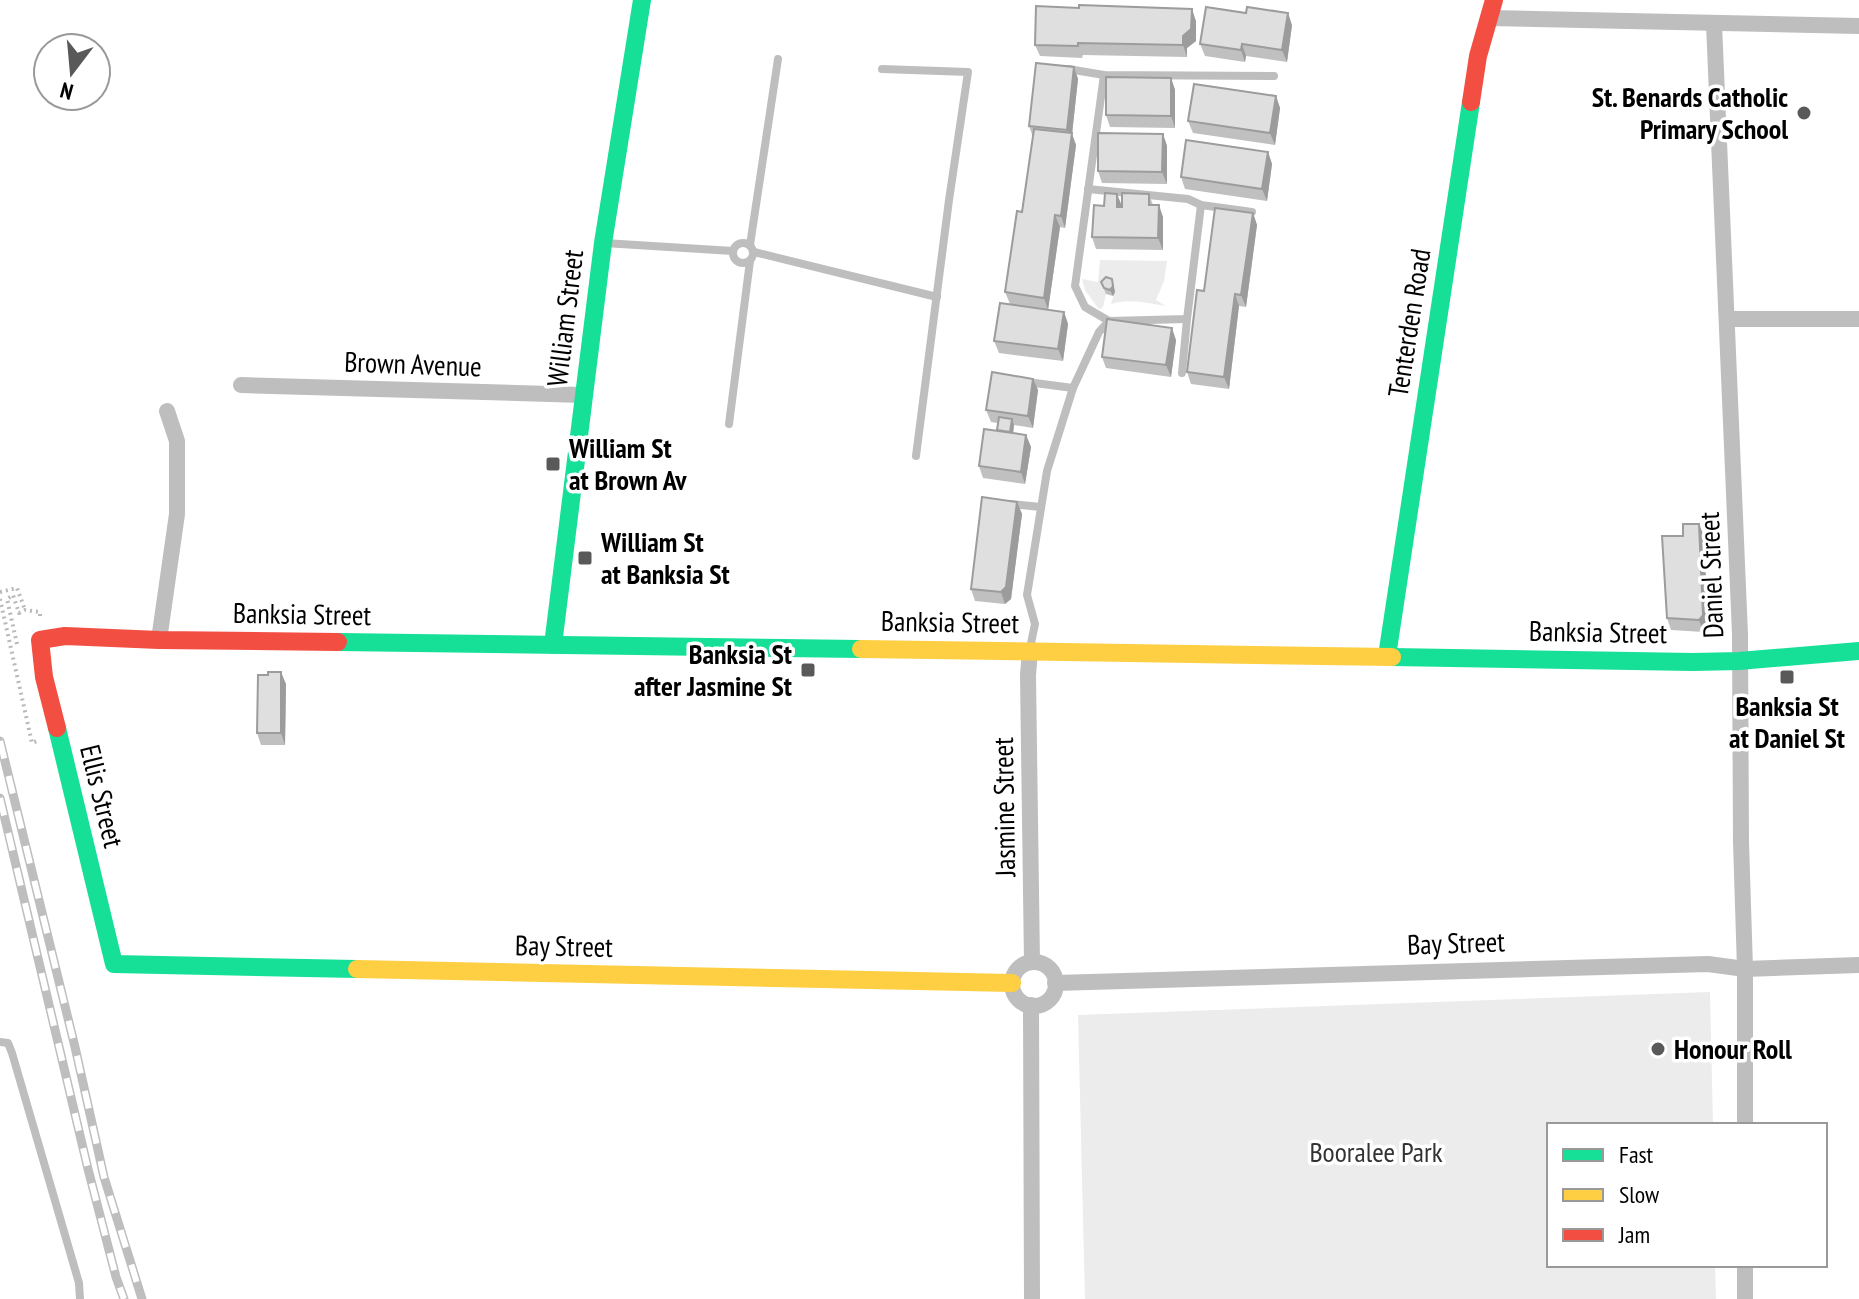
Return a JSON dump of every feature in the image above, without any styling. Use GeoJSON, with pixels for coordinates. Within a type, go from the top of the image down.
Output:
{"type":"FeatureCollection","features":[{"type":"Feature","properties":{"kind":"street","name":"William Street"},"geometry":{"type":"LineString","coordinates":[[553,645],[603,243],[642,0]]}},
{"type":"Feature","properties":{"kind":"street","name":"Tenterden Road"},"geometry":{"type":"LineString","coordinates":[[1387,656],[1478,56],[1494,0]]}},
{"type":"Feature","properties":{"kind":"street"},"geometry":{"type":"LineString","coordinates":[[1488,18],[1859,26]]}},
{"type":"Feature","properties":{"kind":"street","name":"Daniel Street"},"geometry":{"type":"LineString","coordinates":[[1714,24],[1740,634],[1745,1123]]}},
{"type":"Feature","properties":{"kind":"street"},"geometry":{"type":"LineString","coordinates":[[1728,319],[1859,319]]}},
{"type":"Feature","properties":{"kind":"street","name":"Brown Avenue"},"geometry":{"type":"LineString","coordinates":[[241,385],[583,395]]}},
{"type":"Feature","properties":{"kind":"street"},"geometry":{"type":"LineString","coordinates":[[159,640],[177,514],[177,441],[167,411]]}},
{"type":"Feature","properties":{"kind":"street","name":"Banksia Street"},"geometry":{"type":"LineString","coordinates":[[40,640],[65,636],[159,640],[1678,661],[1739,661],[1859,651]]}},
{"type":"Feature","properties":{"kind":"street","name":"Ellis Street"},"geometry":{"type":"LineString","coordinates":[[40,640],[44,677],[114,964]]}},
{"type":"Feature","properties":{"kind":"street","name":"Jasmine Street"},"geometry":{"type":"LineString","coordinates":[[1030,651],[1032,962]]}},
{"type":"Feature","properties":{"kind":"street"},"geometry":{"type":"LineString","coordinates":[[1032,962],[1048,968],[1055,983],[1053,994],[1039,1005],[1031,1005],[1017,998],[1012,983],[1018,969],[1032,962]]}},
{"type":"Feature","properties":{"kind":"street","name":"Bay Street"},"geometry":{"type":"LineString","coordinates":[[114,964],[1012,983]]}},
{"type":"Feature","properties":{"kind":"street","name":"Bay Street"},"geometry":{"type":"LineString","coordinates":[[1055,983],[1708,964],[1745,969],[1859,965]]}},
{"type":"Feature","properties":{"kind":"street"},"geometry":{"type":"LineString","coordinates":[[1031,1005],[1032,1299]]}},
{"type":"Feature","properties":{"kind":"street"},"geometry":{"type":"LineString","coordinates":[[1745,1267],[1745,1299]]}},
{"type":"Feature","properties":{"kind":"lane"},"geometry":{"type":"LineString","coordinates":[[729,424],[778,59]]}},
{"type":"Feature","properties":{"kind":"lane"},"geometry":{"type":"LineString","coordinates":[[1060,68],[1104,75],[1274,76]]}},
{"type":"Feature","properties":{"kind":"lane"},"geometry":{"type":"LineString","coordinates":[[882,69],[968,72],[916,456]]}},
{"type":"Feature","properties":{"kind":"lane"},"geometry":{"type":"LineString","coordinates":[[1104,75],[1075,286],[1085,307],[1109,321],[1187,319]]}},
{"type":"Feature","properties":{"kind":"lane"},"geometry":{"type":"LineString","coordinates":[[1088,189],[1188,199],[1201,205],[1252,212]]}},
{"type":"Feature","properties":{"kind":"lane"},"geometry":{"type":"LineString","coordinates":[[1182,373],[1201,205]]}},
{"type":"Feature","properties":{"kind":"lane"},"geometry":{"type":"LineString","coordinates":[[751,252],[742,263],[735,260],[733,251],[743,242],[751,252],[937,297]]}},
{"type":"Feature","properties":{"kind":"lane"},"geometry":{"type":"LineString","coordinates":[[603,243],[733,251]]}},
{"type":"Feature","properties":{"kind":"lane"},"geometry":{"type":"LineString","coordinates":[[1030,651],[1035,624],[1027,595],[1047,471],[1073,388],[1099,332],[1109,321]]}},
{"type":"Feature","properties":{"kind":"lane"},"geometry":{"type":"LineString","coordinates":[[1012,380],[1073,388]]}},
{"type":"Feature","properties":{"kind":"lane"},"geometry":{"type":"LineString","coordinates":[[1001,503],[1041,507]]}},
{"type":"Feature","properties":{"kind":"lane"},"geometry":{"type":"LineString","coordinates":[[0,1042],[8,1043],[12,1053],[79,1283],[80,1299]]}},
{"type":"Feature","properties":{"kind":"path"},"geometry":{"type":"LineString","coordinates":[[0,592],[17,588],[25,610],[19,613]]}},
{"type":"Feature","properties":{"kind":"green space"},"geometry":{"type":"Polygon","coordinates":[[[1100,260],[1167,261],[1164,281],[1156,300],[1166,306],[1132,301],[1111,304],[1114,285],[1104,288],[1103,307],[1098,308],[1085,290],[1082,279],[1098,282],[1100,260]]]}},
{"type":"Feature","properties":{"kind":"green space","name":"Booralee Park"},"geometry":{"type":"Polygon","coordinates":[[[1710,992],[1713,1123],[1547,1123],[1547,1267],[1715,1267],[1716,1299],[1085,1299],[1078,1015],[1710,992]]]}},
{"type":"Feature","properties":{"kind":"building"},"geometry":{"type":"Polygon","coordinates":[[[1079,5],[1192,9],[1191,29],[1183,36],[1183,45],[1035,45],[1036,6],[1079,8],[1079,5]]]}},
{"type":"Feature","properties":{"kind":"building"},"geometry":{"type":"Polygon","coordinates":[[[1206,7],[1246,13],[1247,7],[1288,13],[1282,50],[1242,44],[1241,50],[1200,44],[1206,7]]]}},
{"type":"Feature","properties":{"kind":"building"},"geometry":{"type":"Polygon","coordinates":[[[1036,63],[1074,67],[1067,130],[1029,126],[1036,63]]]}},
{"type":"Feature","properties":{"kind":"building"},"geometry":{"type":"Polygon","coordinates":[[[1106,77],[1171,78],[1171,116],[1106,115],[1106,77]]]}},
{"type":"Feature","properties":{"kind":"building"},"geometry":{"type":"Polygon","coordinates":[[[1194,84],[1276,96],[1270,133],[1188,121],[1194,84]]]}},
{"type":"Feature","properties":{"kind":"building"},"geometry":{"type":"Polygon","coordinates":[[[1034,129],[1072,133],[1061,216],[1055,215],[1044,298],[1005,292],[1017,211],[1022,212],[1034,129]]]}},
{"type":"Feature","properties":{"kind":"building"},"geometry":{"type":"Polygon","coordinates":[[[1098,133],[1163,134],[1162,172],[1098,171],[1098,133]]]}},
{"type":"Feature","properties":{"kind":"building"},"geometry":{"type":"Polygon","coordinates":[[[1186,140],[1268,152],[1262,189],[1181,177],[1186,140]]]}},
{"type":"Feature","properties":{"kind":"building"},"geometry":{"type":"Polygon","coordinates":[[[1105,193],[1117,194],[1117,207],[1122,207],[1122,193],[1149,194],[1149,205],[1159,205],[1158,238],[1092,237],[1094,205],[1104,206],[1105,193]]]}},
{"type":"Feature","properties":{"kind":"building"},"geometry":{"type":"Polygon","coordinates":[[[1215,208],[1253,213],[1241,295],[1235,294],[1224,377],[1187,372],[1197,290],[1204,291],[1215,208]]]}},
{"type":"Feature","properties":{"kind":"building"},"geometry":{"type":"Polygon","coordinates":[[[1106,277],[1112,279],[1110,290],[1104,288],[1101,282],[1106,277]]]}},
{"type":"Feature","properties":{"kind":"building"},"geometry":{"type":"Polygon","coordinates":[[[1000,303],[1064,312],[1058,349],[994,341],[1000,303]]]}},
{"type":"Feature","properties":{"kind":"building"},"geometry":{"type":"Polygon","coordinates":[[[1107,319],[1172,328],[1166,365],[1102,357],[1107,319]]]}},
{"type":"Feature","properties":{"kind":"building"},"geometry":{"type":"Polygon","coordinates":[[[992,372],[1033,379],[1028,416],[986,410],[992,372]]]}},
{"type":"Feature","properties":{"kind":"building"},"geometry":{"type":"Polygon","coordinates":[[[999,417],[1012,419],[1010,432],[997,430],[999,417]]]}},
{"type":"Feature","properties":{"kind":"building"},"geometry":{"type":"Polygon","coordinates":[[[984,429],[1026,435],[1021,472],[979,466],[984,429]]]}},
{"type":"Feature","properties":{"kind":"building"},"geometry":{"type":"Polygon","coordinates":[[[982,497],[1017,502],[1006,587],[1001,592],[971,589],[982,497]]]}},
{"type":"Feature","properties":{"kind":"building"},"geometry":{"type":"Polygon","coordinates":[[[1683,524],[1699,524],[1703,615],[1699,620],[1667,618],[1662,536],[1683,536],[1683,524]]]}},
{"type":"Feature","properties":{"kind":"building"},"geometry":{"type":"Polygon","coordinates":[[[268,672],[281,672],[281,733],[257,733],[258,675],[268,675],[268,672]]]}},
{"type":"Feature","properties":{"kind":"railway"},"geometry":{"type":"LineString","coordinates":[[0,741],[104,1177],[142,1299]]}},
{"type":"Feature","properties":{"kind":"railway"},"geometry":{"type":"LineString","coordinates":[[0,798],[88,1169],[124,1299]]}},
{"type":"Feature","properties":{"kind":"traffic: fast"},"geometry":{"type":"LineString","coordinates":[[553,645],[603,243],[642,0]]}},
{"type":"Feature","properties":{"kind":"traffic: fast"},"geometry":{"type":"LineString","coordinates":[[1387,656],[1471,102]]}},
{"type":"Feature","properties":{"kind":"traffic: fast"},"geometry":{"type":"LineString","coordinates":[[338,642],[861,649]]}},
{"type":"Feature","properties":{"kind":"traffic: fast"},"geometry":{"type":"LineString","coordinates":[[1392,657],[1693,662],[1859,651]]}},
{"type":"Feature","properties":{"kind":"traffic: fast"},"geometry":{"type":"LineString","coordinates":[[57,728],[114,964],[357,969]]}},
{"type":"Feature","properties":{"kind":"traffic: slow"},"geometry":{"type":"LineString","coordinates":[[861,649],[1392,657]]}},
{"type":"Feature","properties":{"kind":"traffic: slow"},"geometry":{"type":"LineString","coordinates":[[357,969],[1012,983]]}},
{"type":"Feature","properties":{"kind":"traffic: jam"},"geometry":{"type":"LineString","coordinates":[[1471,102],[1478,56],[1494,0]]}},
{"type":"Feature","properties":{"kind":"traffic: jam"},"geometry":{"type":"LineString","coordinates":[[57,728],[44,677],[40,640],[65,636],[338,642]]}},
{"type":"Feature","properties":{"kind":"place","name":"St. Benards Catholic Primary School"},"geometry":{"type":"Point","coordinates":[1804,113]}},
{"type":"Feature","properties":{"kind":"place","name":"William St at Brown Av"},"geometry":{"type":"Point","coordinates":[553,464]}},
{"type":"Feature","properties":{"kind":"place","name":"William St at Banksia St"},"geometry":{"type":"Point","coordinates":[585,558]}},
{"type":"Feature","properties":{"kind":"place","name":"Banksia St after Jasmine St"},"geometry":{"type":"Point","coordinates":[808,670]}},
{"type":"Feature","properties":{"kind":"place","name":"Banksia St at Daniel St"},"geometry":{"type":"Point","coordinates":[1787,677]}},
{"type":"Feature","properties":{"kind":"place","name":"Honour Roll"},"geometry":{"type":"Point","coordinates":[1658,1049]}}]}
